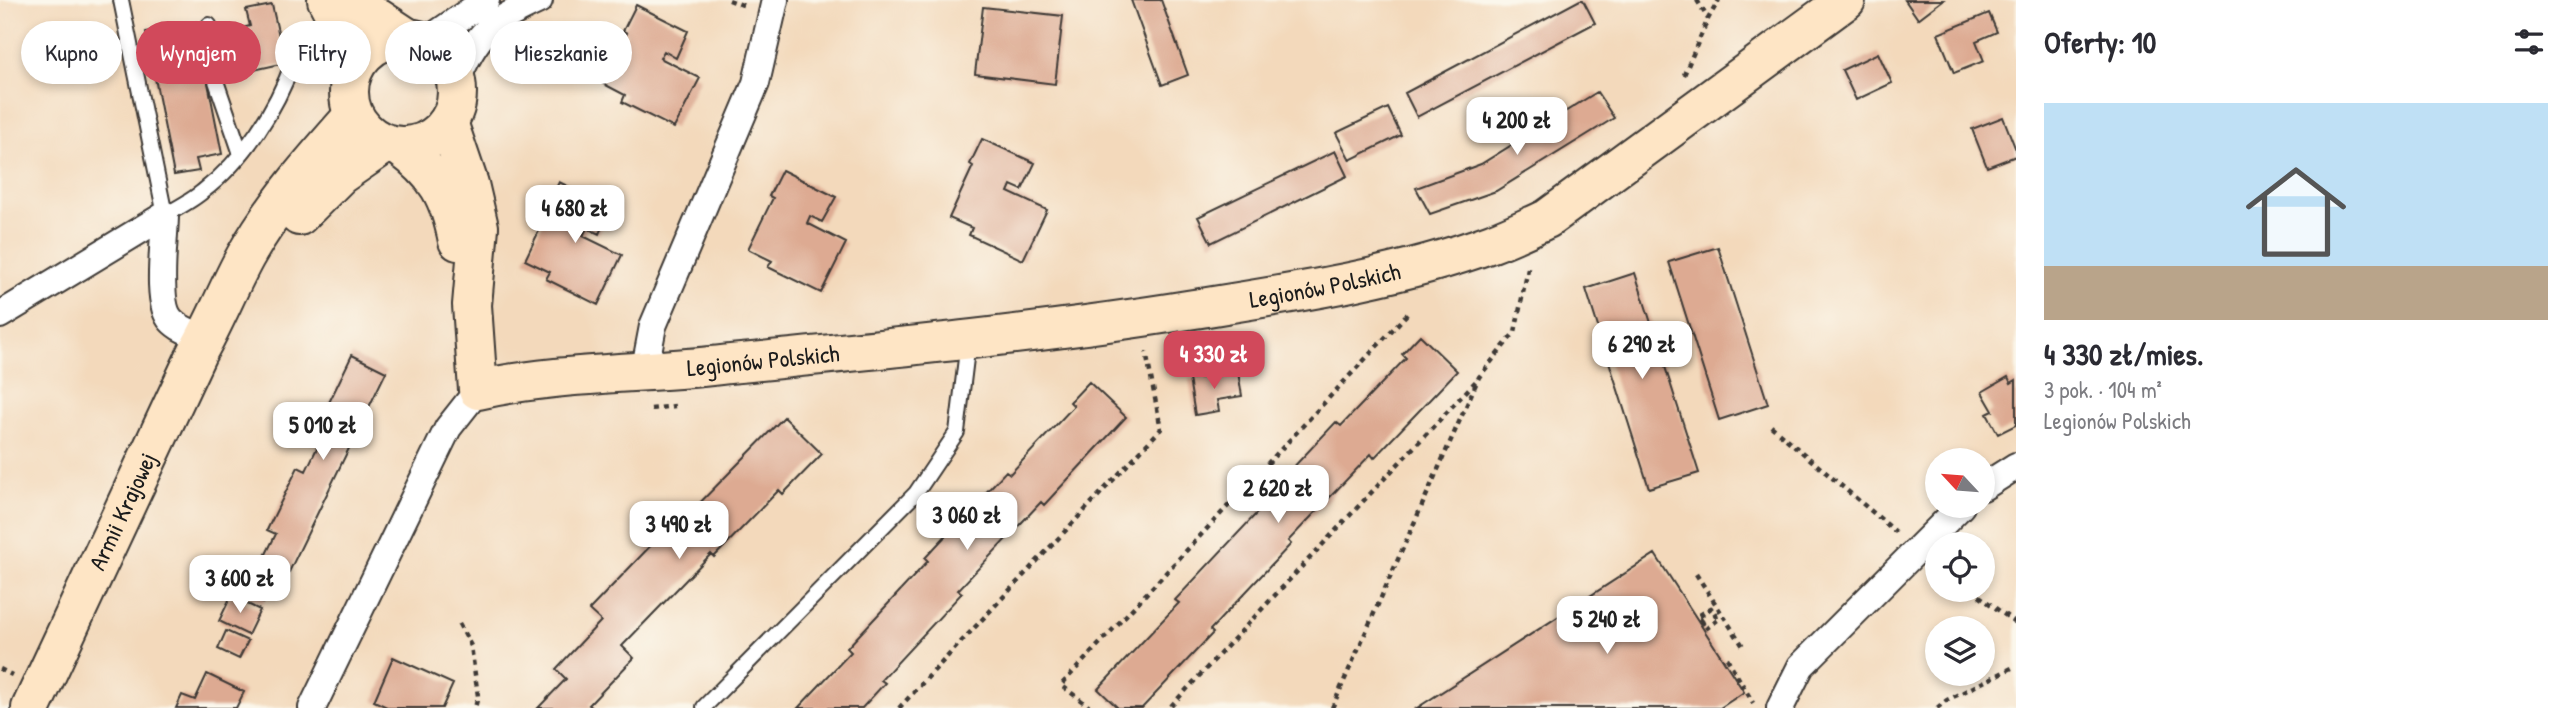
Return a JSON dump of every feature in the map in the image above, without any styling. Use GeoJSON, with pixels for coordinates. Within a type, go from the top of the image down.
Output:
{"type":"FeatureCollection","features":[{"type":"Feature","properties":{"kind":"street"},"geometry":{"type":"LineString","coordinates":[[327,0],[338,21]]}},
{"type":"Feature","properties":{"kind":"street"},"geometry":{"type":"LineString","coordinates":[[355,0],[358,5],[385,21]]}},
{"type":"Feature","properties":{"kind":"street"},"geometry":{"type":"LineString","coordinates":[[449,21],[486,0]]}},
{"type":"Feature","properties":{"kind":"street"},"geometry":{"type":"LineString","coordinates":[[476,42],[502,18],[539,0]]}},
{"type":"Feature","properties":{"kind":"street"},"geometry":{"type":"LineString","coordinates":[[644,373],[653,326],[756,83],[775,0]]}},
{"type":"Feature","properties":{"kind":"street","name":"Legionów Polskich"},"geometry":{"type":"LineString","coordinates":[[478,390],[504,384],[968,341],[1093,325],[1293,293],[1401,270],[1491,243],[1547,219],[1846,0]]}},
{"type":"Feature","properties":{"kind":"street"},"geometry":{"type":"LineString","coordinates":[[312,708],[448,428],[478,390],[472,304],[453,218],[440,185],[419,161],[372,138],[353,116],[349,84]]}},
{"type":"Feature","properties":{"kind":"street"},"geometry":{"type":"LineString","coordinates":[[392,146],[414,146],[439,133],[455,109],[456,84]]}},
{"type":"Feature","properties":{"kind":"street","name":"Armii Krajowej"},"geometry":{"type":"LineString","coordinates":[[31,708],[245,256],[297,179],[353,116]]}},
{"type":"Feature","properties":{"kind":"street"},"geometry":{"type":"LineString","coordinates":[[448,122],[469,184],[479,227],[472,304]]}},
{"type":"Feature","properties":{"kind":"street","name":"Armii Krajowej"},"geometry":{"type":"LineString","coordinates":[[211,327],[245,278],[314,198],[340,175],[392,146]]}},
{"type":"Feature","properties":{"kind":"street"},"geometry":{"type":"LineString","coordinates":[[0,315],[165,215]]}},
{"type":"Feature","properties":{"kind":"street"},"geometry":{"type":"LineString","coordinates":[[165,215],[161,293],[168,317],[177,326],[211,327]]}},
{"type":"Feature","properties":{"kind":"street"},"geometry":{"type":"LineString","coordinates":[[1995,479],[2016,466]]}},
{"type":"Feature","properties":{"kind":"street"},"geometry":{"type":"LineString","coordinates":[[1780,708],[1801,666],[1949,518]]}},
{"type":"Feature","properties":{"kind":"lane"},"geometry":{"type":"LineString","coordinates":[[121,0],[165,215],[199,194],[242,154],[285,84]]}},
{"type":"Feature","properties":{"kind":"lane"},"geometry":{"type":"LineString","coordinates":[[217,84],[242,154]]}},
{"type":"Feature","properties":{"kind":"lane"},"geometry":{"type":"LineString","coordinates":[[704,707],[916,493],[957,432],[968,341]]}},
{"type":"Feature","properties":{"kind":"path"},"geometry":{"type":"LineString","coordinates":[[1697,0],[1708,19]]}},
{"type":"Feature","properties":{"kind":"path"},"geometry":{"type":"LineString","coordinates":[[1681,82],[1719,0]]}},
{"type":"Feature","properties":{"kind":"path"},"geometry":{"type":"LineString","coordinates":[[1171,707],[1479,377],[1515,332],[1529,261]]}},
{"type":"Feature","properties":{"kind":"path"},"geometry":{"type":"LineString","coordinates":[[1091,708],[1061,685],[1409,312]]}},
{"type":"Feature","properties":{"kind":"path"},"geometry":{"type":"LineString","coordinates":[[899,708],[1161,429],[1146,352]]}},
{"type":"Feature","properties":{"kind":"path"},"geometry":{"type":"LineString","coordinates":[[1332,708],[1479,377]]}},
{"type":"Feature","properties":{"kind":"path"},"geometry":{"type":"LineString","coordinates":[[1771,426],[1901,536]]}},
{"type":"Feature","properties":{"kind":"path"},"geometry":{"type":"LineString","coordinates":[[1696,575],[1743,646]]}},
{"type":"Feature","properties":{"kind":"path"},"geometry":{"type":"LineString","coordinates":[[1987,602],[2016,623]]}},
{"type":"Feature","properties":{"kind":"path"},"geometry":{"type":"LineString","coordinates":[[1702,624],[1699,617],[1711,608],[1719,619],[1707,628],[1702,624],[1698,617],[1711,608],[1716,616],[1721,613]]}},
{"type":"Feature","properties":{"kind":"path"},"geometry":{"type":"LineString","coordinates":[[459,624],[471,646],[478,696],[475,708]]}},
{"type":"Feature","properties":{"kind":"path"},"geometry":{"type":"LineString","coordinates":[[1727,658],[1756,708]]}},
{"type":"Feature","properties":{"kind":"path"},"geometry":{"type":"LineString","coordinates":[[1937,708],[1947,700],[2016,666]]}},
{"type":"Feature","properties":{"kind":"building"},"geometry":{"type":"Polygon","coordinates":[[[1131,0],[1161,0],[1188,75],[1162,85],[1131,0]]]}},
{"type":"Feature","properties":{"kind":"building"},"geometry":{"type":"Polygon","coordinates":[[[1583,0],[1595,23],[1417,117],[1405,93],[1583,0]]]}},
{"type":"Feature","properties":{"kind":"building"},"geometry":{"type":"Polygon","coordinates":[[[1905,0],[1943,0],[1918,19],[1905,0]]]}},
{"type":"Feature","properties":{"kind":"building"},"geometry":{"type":"Polygon","coordinates":[[[272,5],[276,21],[275,65],[261,68],[261,21],[249,21],[246,10],[272,5]]]}},
{"type":"Feature","properties":{"kind":"building"},"geometry":{"type":"Polygon","coordinates":[[[636,5],[688,31],[676,58],[664,51],[660,58],[700,78],[674,128],[622,102],[625,95],[604,84],[632,84],[632,21],[628,21],[636,5]]]}},
{"type":"Feature","properties":{"kind":"building"},"geometry":{"type":"Polygon","coordinates":[[[983,7],[1063,16],[1055,84],[975,74],[983,7]]]}},
{"type":"Feature","properties":{"kind":"building"},"geometry":{"type":"Polygon","coordinates":[[[1989,13],[1997,32],[1976,41],[1984,61],[1954,73],[1938,34],[1989,13]]]}},
{"type":"Feature","properties":{"kind":"building"},"geometry":{"type":"Polygon","coordinates":[[[1878,53],[1892,83],[1856,100],[1842,70],[1878,53]]]}},
{"type":"Feature","properties":{"kind":"building"},"geometry":{"type":"Polygon","coordinates":[[[156,84],[208,84],[222,154],[196,159],[199,171],[174,175],[156,84]]]}},
{"type":"Feature","properties":{"kind":"building"},"geometry":{"type":"Polygon","coordinates":[[[1597,92],[1614,118],[1496,191],[1430,214],[1416,188],[1481,164],[1597,92]]]}},
{"type":"Feature","properties":{"kind":"building"},"geometry":{"type":"Polygon","coordinates":[[[1388,108],[1401,135],[1350,160],[1336,133],[1388,108]]]}},
{"type":"Feature","properties":{"kind":"building"},"geometry":{"type":"Polygon","coordinates":[[[2003,117],[2016,156],[1987,167],[1972,129],[2003,117]]]}},
{"type":"Feature","properties":{"kind":"building"},"geometry":{"type":"Polygon","coordinates":[[[982,139],[1035,163],[1022,190],[1011,185],[1008,192],[1047,210],[1023,260],[969,235],[972,228],[949,218],[973,166],[970,164],[982,139]]]}},
{"type":"Feature","properties":{"kind":"building"},"geometry":{"type":"Polygon","coordinates":[[[1335,151],[1347,176],[1211,243],[1198,217],[1335,151]]]}},
{"type":"Feature","properties":{"kind":"building"},"geometry":{"type":"Polygon","coordinates":[[[782,170],[836,197],[822,222],[810,216],[807,223],[846,243],[821,293],[768,267],[772,261],[748,249],[773,198],[769,196],[782,170]]]}},
{"type":"Feature","properties":{"kind":"building"},"geometry":{"type":"Polygon","coordinates":[[[559,182],[611,207],[599,234],[587,228],[583,236],[622,255],[598,305],[546,279],[550,272],[525,260],[559,182]]]}},
{"type":"Feature","properties":{"kind":"building"},"geometry":{"type":"Polygon","coordinates":[[[1718,247],[1768,404],[1719,420],[1669,262],[1718,247]]]}},
{"type":"Feature","properties":{"kind":"building"},"geometry":{"type":"Polygon","coordinates":[[[1635,273],[1699,473],[1649,488],[1586,289],[1635,273]]]}},
{"type":"Feature","properties":{"kind":"building"},"geometry":{"type":"Polygon","coordinates":[[[1420,335],[1457,371],[1374,458],[1371,454],[1288,541],[1291,544],[1210,630],[1213,633],[1142,708],[1118,708],[1098,689],[1179,603],[1175,600],[1258,512],[1254,509],[1336,422],[1341,426],[1406,358],[1402,354],[1420,335]]]}},
{"type":"Feature","properties":{"kind":"building"},"geometry":{"type":"Polygon","coordinates":[[[352,355],[386,372],[289,572],[263,560],[276,534],[267,530],[298,467],[306,471],[330,421],[322,417],[352,355]]]}},
{"type":"Feature","properties":{"kind":"building"},"geometry":{"type":"Polygon","coordinates":[[[1238,372],[1242,396],[1217,400],[1219,411],[1195,415],[1189,379],[1238,372]]]}},
{"type":"Feature","properties":{"kind":"building"},"geometry":{"type":"Polygon","coordinates":[[[2008,377],[2011,383],[2016,380],[2016,425],[1998,434],[1987,414],[1993,411],[1982,392],[2008,377]]]}},
{"type":"Feature","properties":{"kind":"building"},"geometry":{"type":"Polygon","coordinates":[[[1089,382],[1126,417],[1044,505],[1041,502],[958,590],[962,593],[881,680],[885,683],[862,708],[798,708],[851,652],[847,648],[928,561],[925,558],[1006,471],[1010,474],[1074,406],[1070,402],[1089,382]]]}},
{"type":"Feature","properties":{"kind":"building"},"geometry":{"type":"Polygon","coordinates":[[[784,417],[822,454],[783,494],[779,490],[714,557],[711,554],[622,646],[634,658],[589,705],[593,708],[538,708],[566,679],[556,669],[601,621],[589,610],[681,514],[685,518],[784,417]]]}},
{"type":"Feature","properties":{"kind":"building"},"geometry":{"type":"Polygon","coordinates":[[[1655,554],[1744,692],[1720,708],[1417,708],[1655,554]]]}},
{"type":"Feature","properties":{"kind":"building"},"geometry":{"type":"Polygon","coordinates":[[[242,563],[275,578],[263,603],[230,587],[242,563]]]}},
{"type":"Feature","properties":{"kind":"building"},"geometry":{"type":"Polygon","coordinates":[[[231,596],[260,610],[248,635],[219,621],[231,596]]]}},
{"type":"Feature","properties":{"kind":"building"},"geometry":{"type":"Polygon","coordinates":[[[226,631],[248,641],[239,659],[218,649],[226,631]]]}},
{"type":"Feature","properties":{"kind":"building"},"geometry":{"type":"Polygon","coordinates":[[[393,657],[453,684],[442,708],[389,708],[374,701],[393,657]]]}},
{"type":"Feature","properties":{"kind":"building"},"geometry":{"type":"Polygon","coordinates":[[[207,674],[244,692],[236,708],[176,708],[182,695],[195,700],[207,674]]]}}]}
